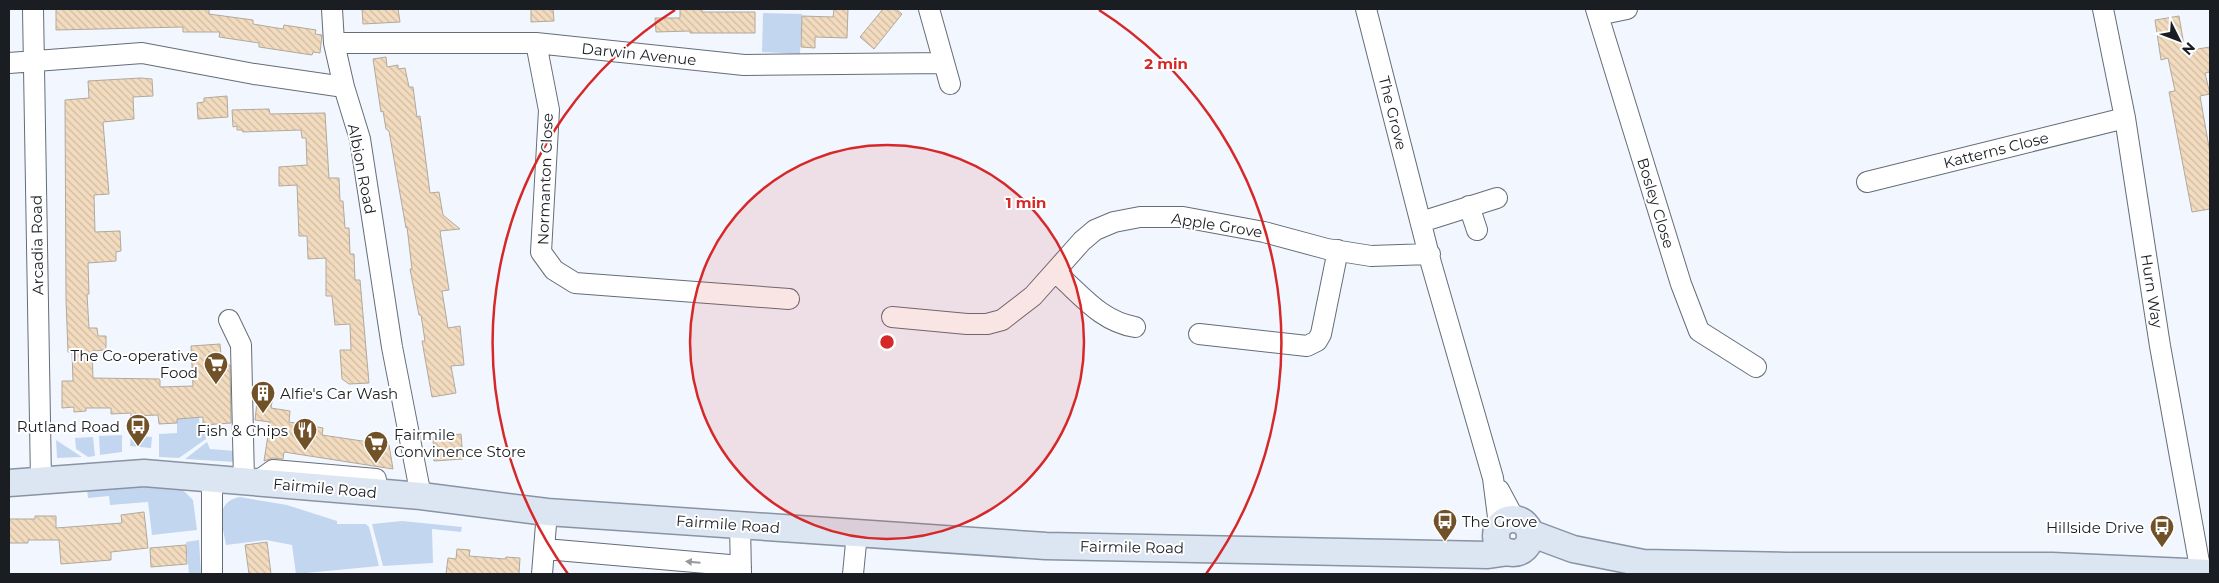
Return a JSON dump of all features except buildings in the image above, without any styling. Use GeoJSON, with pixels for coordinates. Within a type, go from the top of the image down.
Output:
{"type":"FeatureCollection","features":[{"type":"Feature","properties":{"kind":"main road","name":"Fairmile Road"},"geometry":{"type":"LineString","coordinates":[[9,483],[144,472],[251,481],[420,490],[547,512],[1046,546],[1488,555],[1512,536]]}},
{"type":"Feature","properties":{"kind":"main road"},"geometry":{"type":"LineString","coordinates":[[1512,536],[1643,562],[1787,570],[2052,570],[2206,573]]}},
{"type":"Feature","properties":{"kind":"street","name":"Arcadia Road"},"geometry":{"type":"LineString","coordinates":[[34,9],[41,480]]}},
{"type":"Feature","properties":{"kind":"street","name":"Albion Road"},"geometry":{"type":"LineString","coordinates":[[332,9],[334,43],[344,87],[360,139],[392,348],[420,490]]}},
{"type":"Feature","properties":{"kind":"street"},"geometry":{"type":"LineString","coordinates":[[929,9],[950,84]]}},
{"type":"Feature","properties":{"kind":"street","name":"The Grove"},"geometry":{"type":"LineString","coordinates":[[1366,9],[1421,222],[1493,478],[1512,536]]}},
{"type":"Feature","properties":{"kind":"street"},"geometry":{"type":"LineString","coordinates":[[1597,12],[1627,9]]}},
{"type":"Feature","properties":{"kind":"street","name":"Hurn Way"},"geometry":{"type":"LineString","coordinates":[[2104,9],[2125,118],[2160,346],[2206,573]]}},
{"type":"Feature","properties":{"kind":"street","name":"Bosley Close"},"geometry":{"type":"LineString","coordinates":[[1597,12],[1681,284],[1699,331],[1756,367]]}},
{"type":"Feature","properties":{"kind":"street","name":"Darwin Avenue"},"geometry":{"type":"LineString","coordinates":[[334,43],[536,43],[744,65],[944,63]]}},
{"type":"Feature","properties":{"kind":"street","name":"Normanton Close"},"geometry":{"type":"LineString","coordinates":[[536,43],[549,110],[541,252],[554,270],[575,282],[779,293]]}},
{"type":"Feature","properties":{"kind":"street"},"geometry":{"type":"LineString","coordinates":[[9,63],[142,53],[254,74],[344,87]]}},
{"type":"Feature","properties":{"kind":"street","name":"Katterns Close"},"geometry":{"type":"LineString","coordinates":[[1868,182],[2125,118]]}},
{"type":"Feature","properties":{"kind":"street"},"geometry":{"type":"LineString","coordinates":[[1421,222],[1497,198]]}},
{"type":"Feature","properties":{"kind":"street"},"geometry":{"type":"LineString","coordinates":[[1469,206],[1477,230]]}},
{"type":"Feature","properties":{"kind":"street","name":"Apple Grove"},"geometry":{"type":"LineString","coordinates":[[892,316],[967,324],[987,324],[1002,320],[1033,296],[1082,241],[1095,230],[1114,222],[1140,217],[1183,217],[1264,232],[1371,256],[1430,254]]}},
{"type":"Feature","properties":{"kind":"street"},"geometry":{"type":"LineString","coordinates":[[1199,334],[1307,346],[1317,340],[1321,334],[1338,250]]}},
{"type":"Feature","properties":{"kind":"street"},"geometry":{"type":"LineString","coordinates":[[1055,272],[1101,314],[1119,324],[1135,327]]}},
{"type":"Feature","properties":{"kind":"street"},"geometry":{"type":"LineString","coordinates":[[229,320],[241,345],[251,481]]}},
{"type":"Feature","properties":{"kind":"street"},"geometry":{"type":"LineString","coordinates":[[212,477],[212,574]]}},
{"type":"Feature","properties":{"kind":"street"},"geometry":{"type":"LineString","coordinates":[[542,574],[547,512]]}},
{"type":"Feature","properties":{"kind":"street"},"geometry":{"type":"LineString","coordinates":[[545,549],[741,570],[740,525]]}},
{"type":"Feature","properties":{"kind":"street"},"geometry":{"type":"LineString","coordinates":[[853,574],[857,533]]}},
{"type":"Feature","properties":{"kind":"shaded area"},"geometry":{"type":"Polygon","coordinates":[[[763,13],[802,14],[800,54],[762,52],[763,13]]]}},
{"type":"Feature","properties":{"kind":"shaded area"},"geometry":{"type":"Polygon","coordinates":[[[195,414],[196,418],[199,418],[200,429],[204,429],[206,439],[179,458],[159,457],[159,434],[177,433],[177,416],[195,414]]]}},
{"type":"Feature","properties":{"kind":"shaded area"},"geometry":{"type":"Polygon","coordinates":[[[122,435],[122,452],[100,455],[99,436],[122,435]]]}},
{"type":"Feature","properties":{"kind":"shaded area"},"geometry":{"type":"Polygon","coordinates":[[[131,435],[152,437],[151,448],[130,446],[131,435]]]}},
{"type":"Feature","properties":{"kind":"shaded area"},"geometry":{"type":"Polygon","coordinates":[[[93,437],[95,456],[88,457],[76,449],[75,438],[93,437]]]}},
{"type":"Feature","properties":{"kind":"shaded area"},"geometry":{"type":"Polygon","coordinates":[[[56,440],[82,457],[57,458],[56,440]]]}},
{"type":"Feature","properties":{"kind":"shaded area"},"geometry":{"type":"Polygon","coordinates":[[[207,442],[210,449],[235,451],[234,462],[185,459],[207,442]]]}},
{"type":"Feature","properties":{"kind":"shaded area"},"geometry":{"type":"Polygon","coordinates":[[[133,485],[182,489],[193,500],[197,530],[152,535],[148,502],[110,505],[109,496],[88,498],[87,489],[133,485]]]}},
{"type":"Feature","properties":{"kind":"shaded area"},"geometry":{"type":"Polygon","coordinates":[[[240,497],[287,505],[337,521],[337,524],[366,524],[369,527],[379,566],[296,574],[292,545],[266,540],[226,545],[222,523],[223,509],[226,504],[240,497]]]}},
{"type":"Feature","properties":{"kind":"shaded area"},"geometry":{"type":"Polygon","coordinates":[[[402,521],[462,527],[461,532],[432,529],[433,563],[383,566],[372,524],[402,521]]]}},
{"type":"Feature","properties":{"kind":"shaded area"},"geometry":{"type":"Polygon","coordinates":[[[199,540],[201,573],[189,574],[186,542],[199,540]]]}},
{"type":"Feature","properties":{"kind":"place","name":"The Co-operative Food"},"geometry":{"type":"Point","coordinates":[216,385]}},
{"type":"Feature","properties":{"kind":"place","name":"Alfie's Car Wash"},"geometry":{"type":"Point","coordinates":[263,414]}},
{"type":"Feature","properties":{"kind":"place","name":"Rutland Road"},"geometry":{"type":"Point","coordinates":[138,447]}},
{"type":"Feature","properties":{"kind":"place","name":"Fish & Chips"},"geometry":{"type":"Point","coordinates":[305,451]}},
{"type":"Feature","properties":{"kind":"place","name":"Fairmile Convinence Store"},"geometry":{"type":"Point","coordinates":[376,464]}},
{"type":"Feature","properties":{"kind":"place","name":"The Grove"},"geometry":{"type":"Point","coordinates":[1445,542]}},
{"type":"Feature","properties":{"kind":"place","name":"Hillside Drive"},"geometry":{"type":"Point","coordinates":[2162,548]}}]}
